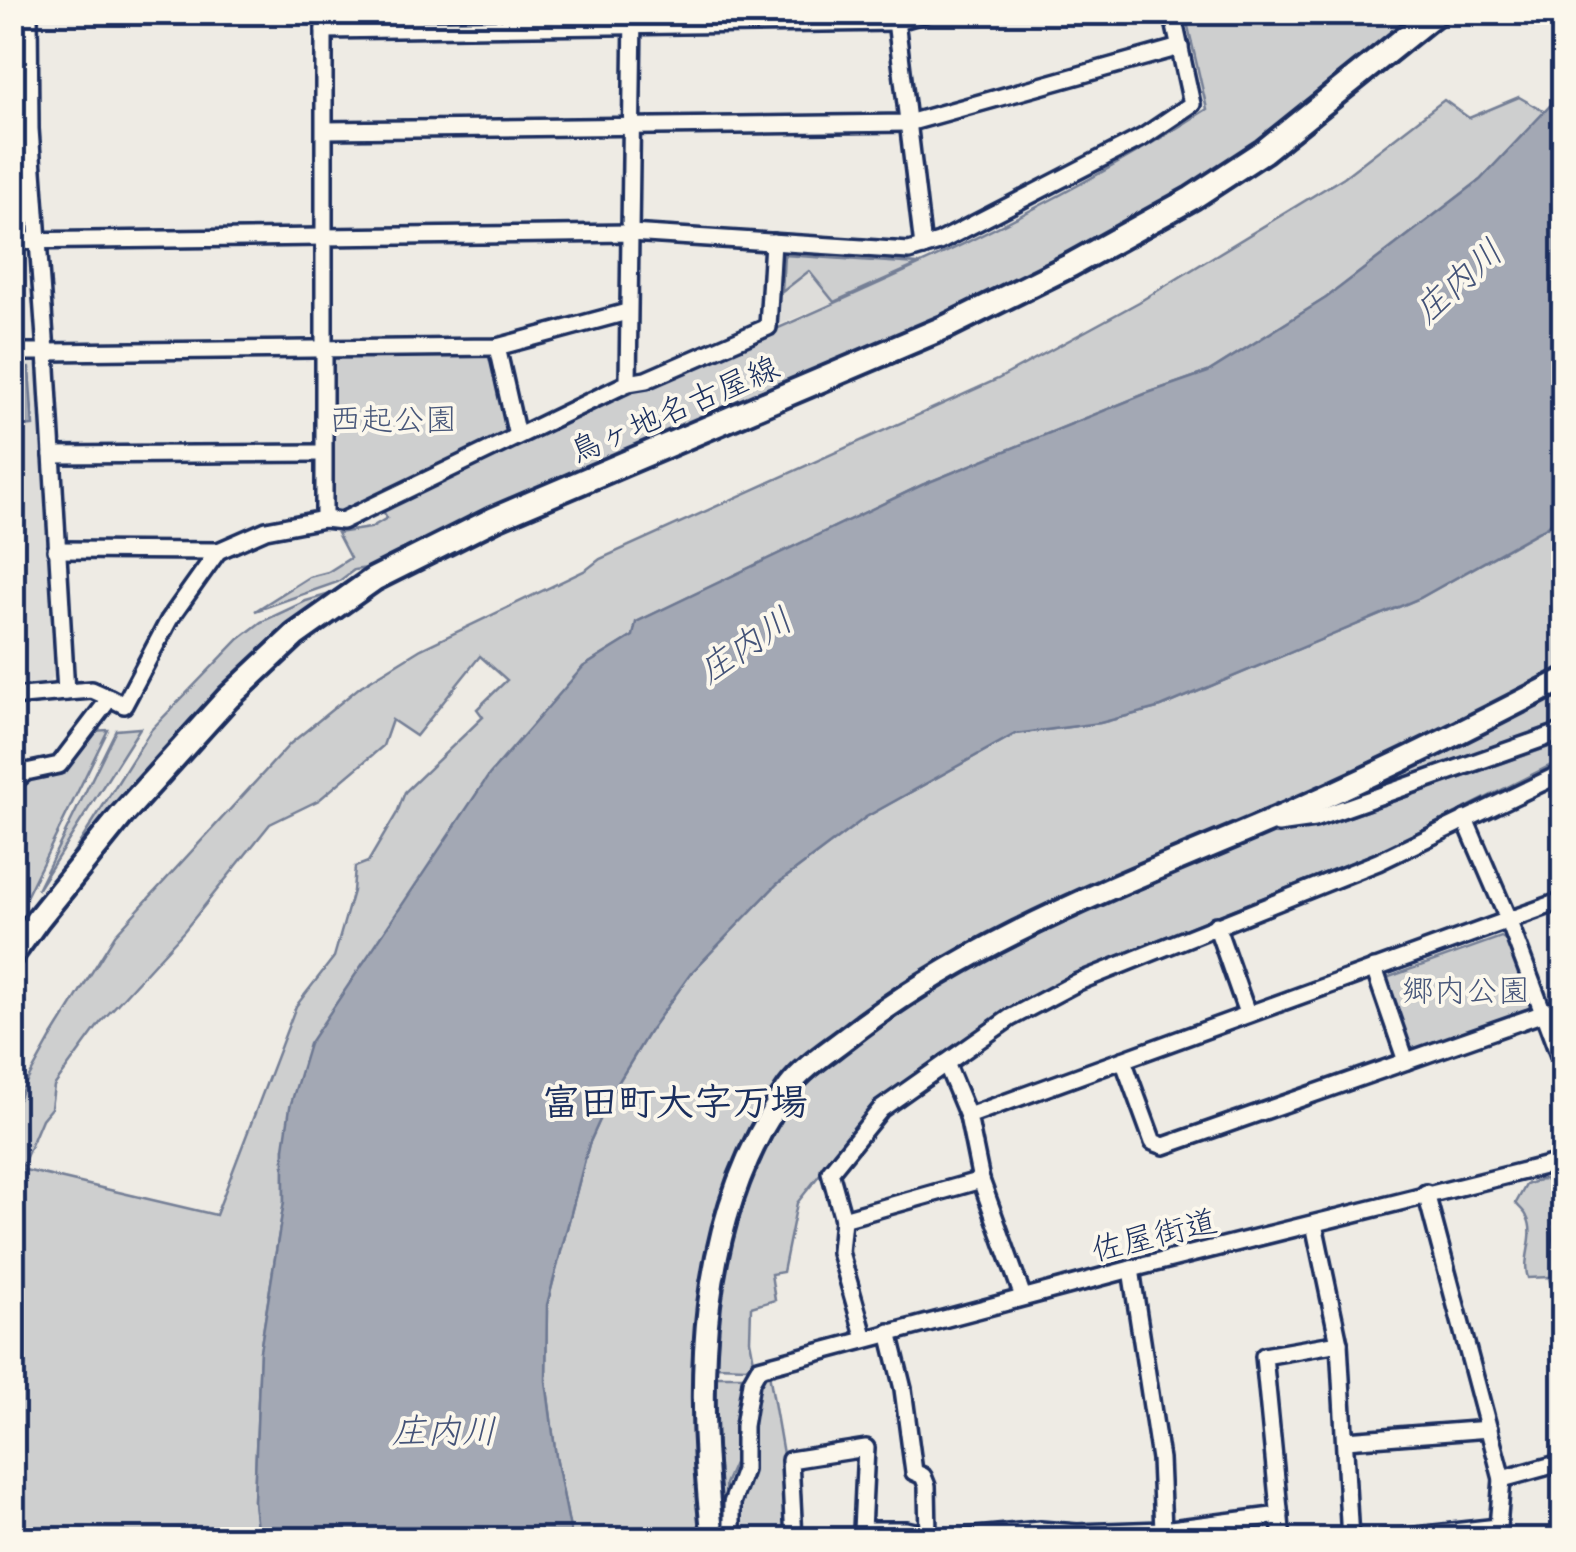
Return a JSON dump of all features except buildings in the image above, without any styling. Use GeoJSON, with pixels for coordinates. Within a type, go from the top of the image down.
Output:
{"type":"FeatureCollection","features":[{"type":"Feature","properties":{"kind":"main road","name":"鳥ヶ地名古屋線"},"geometry":{"type":"LineString","coordinates":[[12,955],[121,816],[228,698],[296,635],[374,579],[494,519],[948,326],[1071,265],[1192,198],[1264,150],[1436,12]]}},
{"type":"Feature","properties":{"kind":"street"},"geometry":{"type":"LineString","coordinates":[[30,12],[30,129],[66,692]]}},
{"type":"Feature","properties":{"kind":"street"},"geometry":{"type":"LineString","coordinates":[[324,12],[324,519]]}},
{"type":"Feature","properties":{"kind":"street"},"geometry":{"type":"LineString","coordinates":[[324,30],[633,19],[895,17],[929,12]]}},
{"type":"Feature","properties":{"kind":"street"},"geometry":{"type":"LineString","coordinates":[[12,241],[630,233],[908,251],[924,248],[1143,137],[1192,104],[1172,12]]}},
{"type":"Feature","properties":{"kind":"street"},"geometry":{"type":"LineString","coordinates":[[895,17],[924,248]]}},
{"type":"Feature","properties":{"kind":"street"},"geometry":{"type":"LineString","coordinates":[[628,383],[633,19]]}},
{"type":"Feature","properties":{"kind":"street"},"geometry":{"type":"LineString","coordinates":[[325,130],[908,122],[1180,47]]}},
{"type":"Feature","properties":{"kind":"street"},"geometry":{"type":"LineString","coordinates":[[56,550],[218,551],[266,530],[324,519],[342,521],[628,383],[646,380],[768,327],[772,242]]}},
{"type":"Feature","properties":{"kind":"street"},"geometry":{"type":"LineString","coordinates":[[12,352],[497,347],[627,312]]}},
{"type":"Feature","properties":{"kind":"street"},"geometry":{"type":"LineString","coordinates":[[497,347],[517,436]]}},
{"type":"Feature","properties":{"kind":"street"},"geometry":{"type":"LineString","coordinates":[[52,455],[322,453]]}},
{"type":"Feature","properties":{"kind":"street"},"geometry":{"type":"LineString","coordinates":[[12,697],[92,690],[124,704],[169,620],[218,551]]}},
{"type":"Feature","properties":{"kind":"street"},"geometry":{"type":"LineString","coordinates":[[714,1540],[702,1403],[712,1294],[725,1224],[742,1172],[764,1125],[792,1083],[869,1020],[986,947],[1086,898],[1259,826],[1564,680]]}},
{"type":"Feature","properties":{"kind":"street"},"geometry":{"type":"LineString","coordinates":[[12,783],[26,772],[59,765],[110,698]]}},
{"type":"Feature","properties":{"kind":"street"},"geometry":{"type":"LineString","coordinates":[[1259,826],[1314,819],[1564,731]]}},
{"type":"Feature","properties":{"kind":"street"},"geometry":{"type":"LineString","coordinates":[[865,1338],[840,1252],[844,1219],[830,1172],[882,1109],[1010,1018],[1078,982],[1378,862],[1564,772]]}},
{"type":"Feature","properties":{"kind":"street"},"geometry":{"type":"LineString","coordinates":[[1464,819],[1508,919],[1564,1070]]}},
{"type":"Feature","properties":{"kind":"street"},"geometry":{"type":"LineString","coordinates":[[968,1116],[1564,900]]}},
{"type":"Feature","properties":{"kind":"street"},"geometry":{"type":"LineString","coordinates":[[1216,925],[1247,1013]]}},
{"type":"Feature","properties":{"kind":"street"},"geometry":{"type":"LineString","coordinates":[[1374,968],[1406,1061]]}},
{"type":"Feature","properties":{"kind":"street"},"geometry":{"type":"LineString","coordinates":[[1124,1060],[1152,1142],[1164,1146],[1564,1006]]}},
{"type":"Feature","properties":{"kind":"street"},"geometry":{"type":"LineString","coordinates":[[946,1064],[968,1116],[982,1180],[1022,1297]]}},
{"type":"Feature","properties":{"kind":"street","name":"佐屋街道"},"geometry":{"type":"LineString","coordinates":[[732,1540],[732,1503],[744,1470],[746,1411],[751,1382],[759,1368],[1426,1193],[1564,1162]]}},
{"type":"Feature","properties":{"kind":"street"},"geometry":{"type":"LineString","coordinates":[[844,1219],[982,1180]]}},
{"type":"Feature","properties":{"kind":"street"},"geometry":{"type":"LineString","coordinates":[[1380,1540],[1500,1533],[1502,1480],[1426,1193]]}},
{"type":"Feature","properties":{"kind":"street"},"geometry":{"type":"LineString","coordinates":[[1314,1224],[1339,1343],[1350,1540]]}},
{"type":"Feature","properties":{"kind":"street"},"geometry":{"type":"LineString","coordinates":[[1131,1269],[1160,1459],[1163,1530]]}},
{"type":"Feature","properties":{"kind":"street"},"geometry":{"type":"LineString","coordinates":[[889,1332],[903,1389],[914,1472],[923,1476],[928,1486],[928,1536]]}},
{"type":"Feature","properties":{"kind":"street"},"geometry":{"type":"LineString","coordinates":[[1282,1540],[1264,1356],[1339,1343]]}},
{"type":"Feature","properties":{"kind":"street"},"geometry":{"type":"LineString","coordinates":[[1346,1440],[1489,1428]]}},
{"type":"Feature","properties":{"kind":"street"},"geometry":{"type":"LineString","coordinates":[[794,1540],[790,1460],[866,1448],[862,1530],[906,1530],[944,1539],[1040,1530],[1078,1536],[1280,1516]]}},
{"type":"Feature","properties":{"kind":"street"},"geometry":{"type":"LineString","coordinates":[[1502,1480],[1564,1462]]}},
{"type":"Feature","properties":{"kind":"shaded area"},"geometry":{"type":"Polygon","coordinates":[[[809,270],[834,302],[779,325],[782,292],[809,270]]]}},
{"type":"Feature","properties":{"kind":"shaded area"},"geometry":{"type":"Polygon","coordinates":[[[12,362],[36,365],[54,677],[47,684],[13,688],[12,362]]]}},
{"type":"Feature","properties":{"kind":"green space"},"geometry":{"type":"Polygon","coordinates":[[[1185,13],[1420,13],[1241,152],[1129,221],[1030,273],[878,345],[381,566],[354,570],[338,582],[255,611],[309,577],[328,572],[350,558],[337,533],[370,528],[387,518],[382,509],[945,253],[1078,185],[1207,109],[1185,13]]]}},
{"type":"Feature","properties":{"kind":"green space"},"geometry":{"type":"Polygon","coordinates":[[[1519,97],[1545,112],[1480,180],[1326,298],[1208,372],[922,485],[637,622],[633,636],[583,667],[284,1148],[284,1202],[260,1351],[254,1501],[258,1539],[199,1539],[198,1527],[111,1540],[13,1539],[12,1116],[51,1038],[115,935],[290,744],[361,686],[421,649],[586,570],[600,559],[998,379],[1139,302],[1344,177],[1444,100],[1469,118],[1519,97]],[[480,656],[416,736],[392,720],[383,746],[319,800],[270,824],[184,931],[100,1023],[54,1086],[51,1108],[42,1119],[21,1169],[216,1215],[296,1006],[334,957],[353,891],[355,867],[368,862],[405,792],[483,717],[477,709],[507,680],[480,656]]]}},
{"type":"Feature","properties":{"kind":"green space"},"geometry":{"type":"Polygon","coordinates":[[[784,255],[919,264],[834,302],[809,271],[782,292],[784,255]]]}},
{"type":"Feature","properties":{"kind":"green space","name":"西起公園"},"geometry":{"type":"Polygon","coordinates":[[[338,355],[493,355],[509,428],[505,434],[339,513],[332,512],[331,362],[338,355]]]}},
{"type":"Feature","properties":{"kind":"green space"},"geometry":{"type":"Polygon","coordinates":[[[1563,511],[1563,668],[1346,777],[1012,923],[898,993],[781,1086],[704,1284],[705,1539],[572,1540],[546,1381],[547,1305],[589,1144],[613,1091],[691,973],[777,884],[866,817],[1015,734],[1100,723],[1161,707],[1420,598],[1547,527],[1563,511]]]}},
{"type":"Feature","properties":{"kind":"green space"},"geometry":{"type":"Polygon","coordinates":[[[344,590],[46,896],[151,730],[239,639],[261,622],[306,601],[344,590]]]}},
{"type":"Feature","properties":{"kind":"green space"},"geometry":{"type":"Polygon","coordinates":[[[1563,691],[1563,722],[1311,810],[1488,730],[1563,691]]]}},
{"type":"Feature","properties":{"kind":"green space"},"geometry":{"type":"Polygon","coordinates":[[[140,728],[37,890],[116,730],[140,728]]]}},
{"type":"Feature","properties":{"kind":"green space"},"geometry":{"type":"Polygon","coordinates":[[[108,730],[26,897],[25,924],[13,943],[13,797],[30,780],[66,770],[90,731],[108,730]]]}},
{"type":"Feature","properties":{"kind":"green space"},"geometry":{"type":"Polygon","coordinates":[[[1563,742],[1563,759],[1382,850],[1127,952],[1005,1012],[876,1104],[797,1203],[783,1272],[771,1274],[775,1300],[751,1307],[754,1361],[747,1367],[715,1366],[719,1305],[729,1246],[749,1178],[771,1132],[807,1081],[909,1001],[1009,941],[1265,829],[1321,827],[1563,742]]]}},
{"type":"Feature","properties":{"kind":"green space","name":"郷内公園"},"geometry":{"type":"Polygon","coordinates":[[[1501,937],[1508,941],[1532,1002],[1528,1010],[1417,1048],[1409,1046],[1386,981],[1389,977],[1501,937]]]}},
{"type":"Feature","properties":{"kind":"green space"},"geometry":{"type":"Polygon","coordinates":[[[1551,1180],[1558,1213],[1551,1226],[1556,1256],[1563,1265],[1563,1297],[1553,1296],[1549,1277],[1528,1278],[1526,1271],[1530,1224],[1516,1203],[1526,1185],[1551,1180]]]}},
{"type":"Feature","properties":{"kind":"green space"},"geometry":{"type":"Polygon","coordinates":[[[769,1373],[783,1454],[788,1539],[739,1540],[739,1500],[751,1475],[751,1429],[758,1382],[769,1373]]]}},
{"type":"Feature","properties":{"kind":"green space"},"geometry":{"type":"Polygon","coordinates":[[[714,1376],[746,1376],[735,1461],[725,1484],[726,1539],[717,1489],[714,1376]]]}},
{"type":"Feature","properties":{"kind":"water","name":"庄内川"},"geometry":{"type":"Polygon","coordinates":[[[1563,92],[1563,511],[1548,526],[1420,598],[1161,707],[1100,723],[1015,734],[866,817],[777,884],[691,973],[613,1091],[589,1144],[547,1305],[546,1381],[572,1539],[258,1539],[254,1501],[260,1351],[284,1202],[284,1148],[290,1107],[309,1044],[489,775],[583,667],[633,636],[636,622],[922,485],[1208,372],[1326,298],[1480,180],[1563,92]]]}},
{"type":"Feature","properties":{"kind":"water"},"geometry":{"type":"Polygon","coordinates":[[[29,368],[33,426],[13,428],[13,369],[29,368]]]}},
{"type":"Feature","properties":{"kind":"district","name":"富田町大字万場"},"geometry":{"type":"Point","coordinates":[675,1102]}}]}
